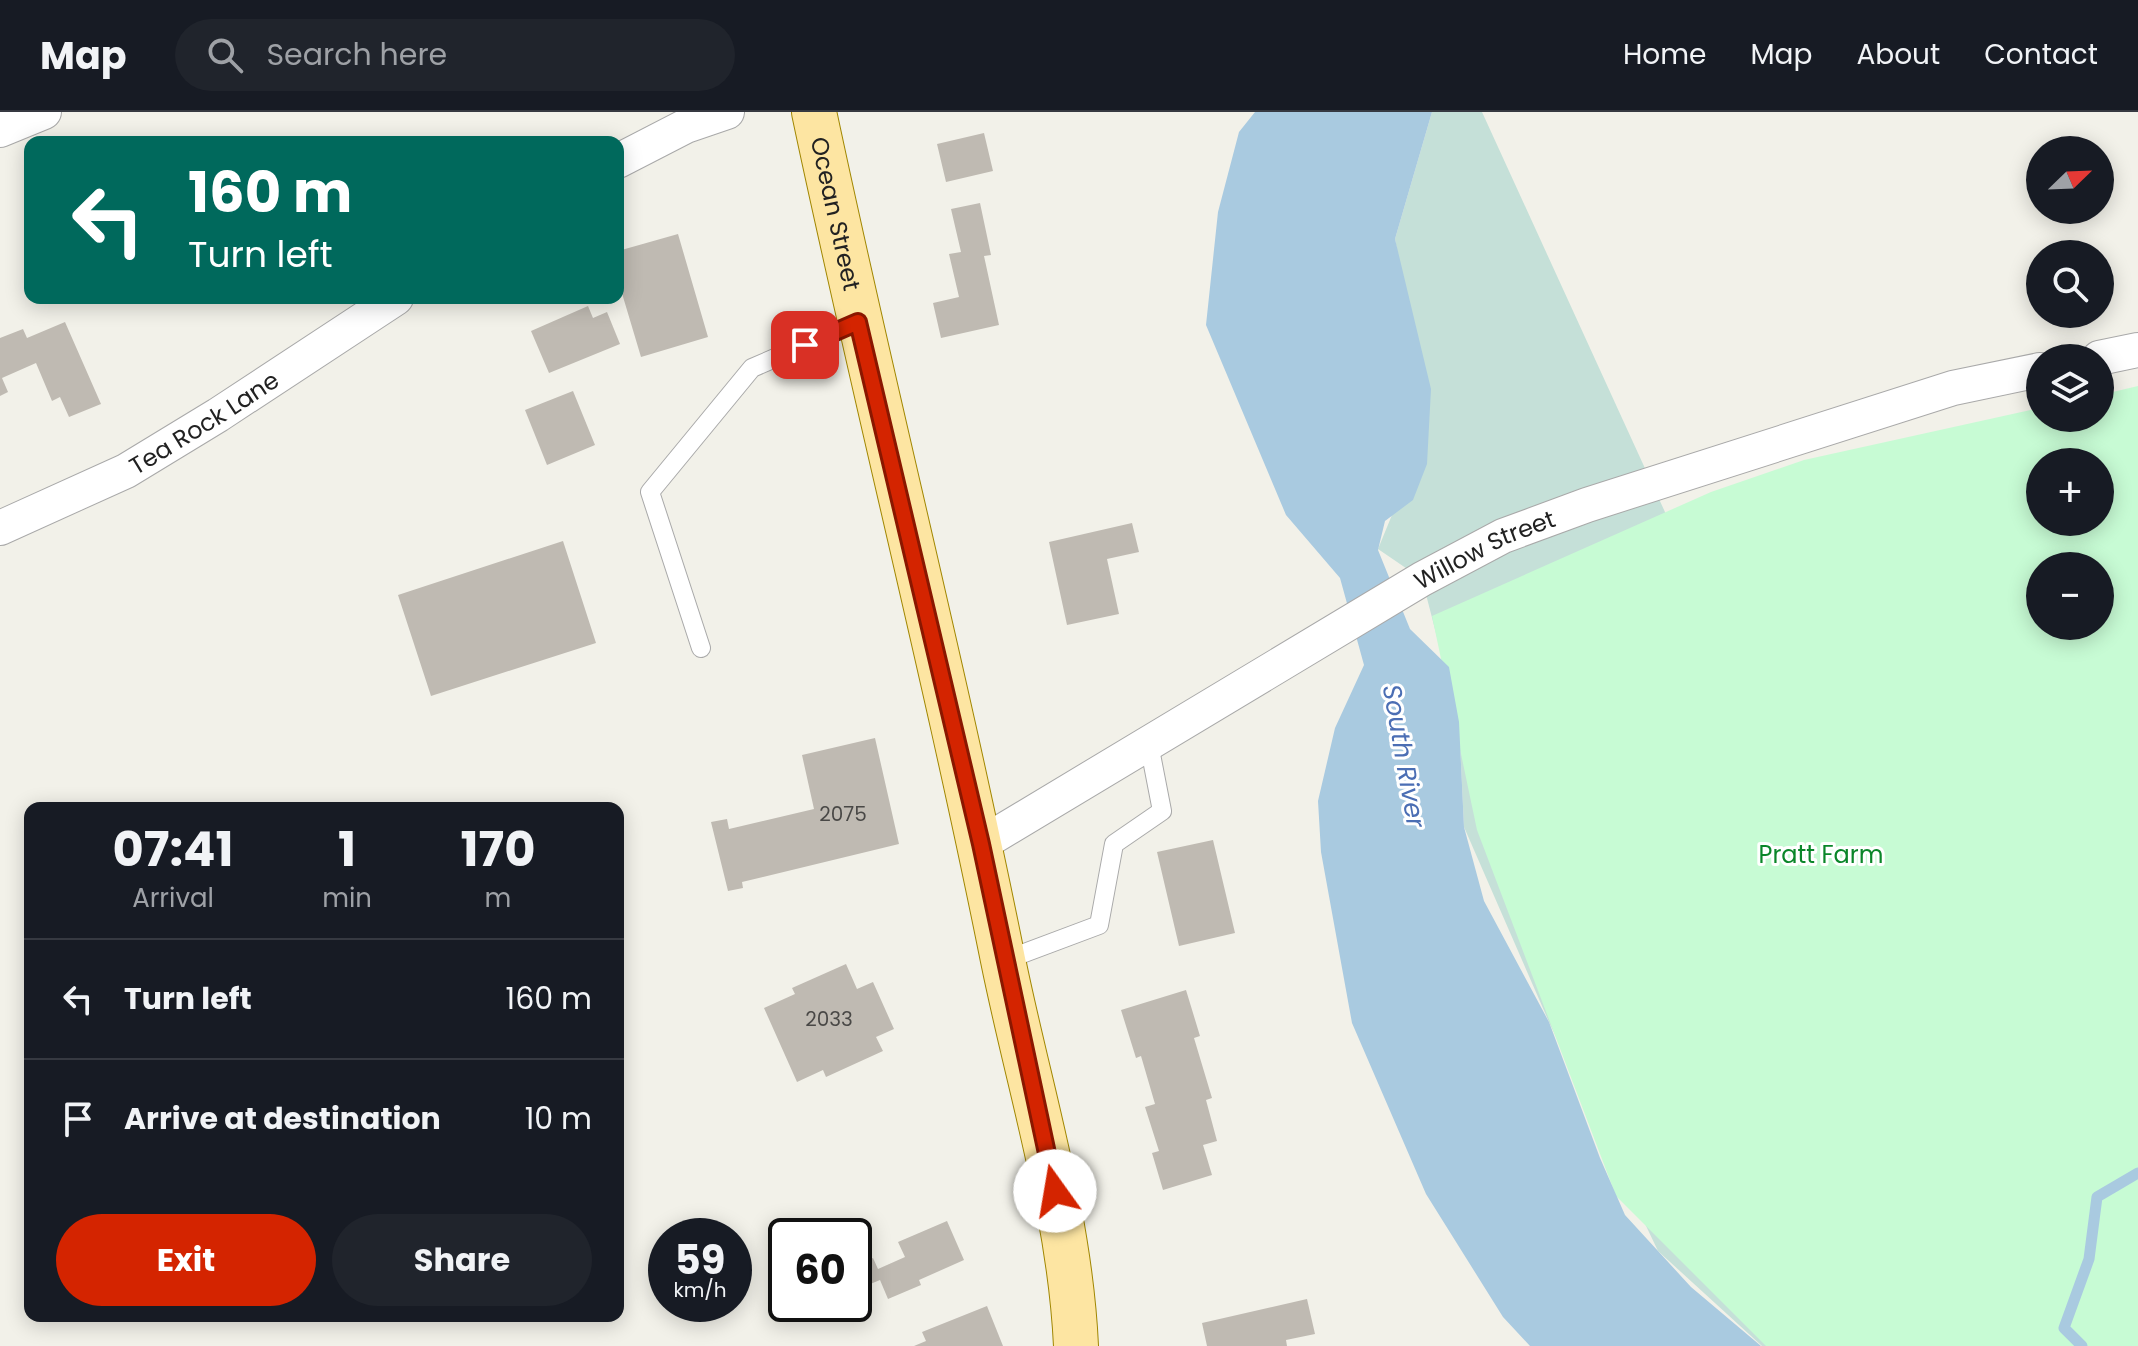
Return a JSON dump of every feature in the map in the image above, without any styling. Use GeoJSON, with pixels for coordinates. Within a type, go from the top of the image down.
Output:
{"type":"FeatureCollection","features":[{"type":"Feature","properties":{"kind":"main road","name":"Ocean Street"},"geometry":{"type":"LineString","coordinates":[[814,112],[858,322],[981,844],[1003,961],[1061,1220],[1073,1289],[1076,1346]]}},
{"type":"Feature","properties":{"kind":"street"},"geometry":{"type":"LineString","coordinates":[[0,130],[44,112]]}},
{"type":"Feature","properties":{"kind":"street"},"geometry":{"type":"LineString","coordinates":[[624,158],[686,126],[727,112]]}},
{"type":"Feature","properties":{"kind":"street","name":"Tea Rock Lane"},"geometry":{"type":"LineString","coordinates":[[0,528],[126,471],[218,415],[387,304]]}},
{"type":"Feature","properties":{"kind":"street"},"geometry":{"type":"LineString","coordinates":[[2114,355],[2138,350]]}},
{"type":"Feature","properties":{"kind":"street","name":"Willow Street"},"geometry":{"type":"LineString","coordinates":[[981,844],[1422,579],[1503,536],[1587,505],[1953,388],[2026,373]]}},
{"type":"Feature","properties":{"kind":"lane"},"geometry":{"type":"LineString","coordinates":[[701,648],[650,492],[752,368],[858,322]]}},
{"type":"Feature","properties":{"kind":"lane"},"geometry":{"type":"LineString","coordinates":[[1003,961],[1099,925],[1114,844],[1162,811],[1149,744]]}},
{"type":"Feature","properties":{"kind":"green space"},"geometry":{"type":"Polygon","coordinates":[[[1432,112],[1482,112],[1756,711],[2138,1346],[1762,1346],[1658,1251],[1549,1022],[1464,827],[1459,722],[1422,579],[1378,549],[1429,425],[1395,239],[1432,112]]]}},
{"type":"Feature","properties":{"kind":"green space","name":"Pratt Farm"},"geometry":{"type":"Polygon","coordinates":[[[2138,386],[2138,1346],[1766,1346],[1616,1196],[1477,830],[1432,616],[1711,492],[1804,460],[2026,411],[2026,432],[2114,432],[2114,392],[2138,386]]]}},
{"type":"Feature","properties":{"kind":"water","name":"South River"},"geometry":{"type":"Polygon","coordinates":[[[1255,112],[1432,112],[1395,239],[1431,389],[1427,464],[1413,500],[1385,521],[1378,550],[1410,629],[1449,667],[1459,722],[1464,827],[1484,901],[1549,1022],[1625,1215],[1691,1287],[1761,1346],[1530,1346],[1503,1317],[1426,1194],[1352,1023],[1321,852],[1318,801],[1335,728],[1364,665],[1340,578],[1286,515],[1206,325],[1218,212],[1239,132],[1255,112]]]}},
{"type":"Feature","properties":{"kind":"building"},"geometry":{"type":"Polygon","coordinates":[[[984,133],[993,171],[946,182],[937,144],[984,133]]]}},
{"type":"Feature","properties":{"kind":"building"},"geometry":{"type":"Polygon","coordinates":[[[980,203],[991,255],[984,256],[999,325],[941,338],[933,303],[959,297],[949,254],[961,252],[951,209],[980,203]]]}},
{"type":"Feature","properties":{"kind":"building"},"geometry":{"type":"Polygon","coordinates":[[[678,234],[708,337],[641,357],[624,300],[624,249],[678,234]]]}},
{"type":"Feature","properties":{"kind":"building"},"geometry":{"type":"Polygon","coordinates":[[[588,306],[593,318],[607,312],[620,344],[549,373],[531,331],[588,306]]]}},
{"type":"Feature","properties":{"kind":"building"},"geometry":{"type":"Polygon","coordinates":[[[65,322],[101,404],[69,417],[60,397],[52,401],[36,363],[2,378],[8,392],[0,396],[0,338],[23,329],[27,338],[65,322]]]}},
{"type":"Feature","properties":{"kind":"building"},"geometry":{"type":"Polygon","coordinates":[[[573,391],[595,445],[547,465],[525,410],[573,391]]]}},
{"type":"Feature","properties":{"kind":"building"},"geometry":{"type":"Polygon","coordinates":[[[1132,523],[1139,552],[1107,559],[1119,614],[1067,625],[1049,542],[1132,523]]]}},
{"type":"Feature","properties":{"kind":"building"},"geometry":{"type":"Polygon","coordinates":[[[563,541],[596,643],[431,696],[398,595],[563,541]]]}},
{"type":"Feature","properties":{"kind":"building"},"geometry":{"type":"Polygon","coordinates":[[[875,738],[899,844],[742,882],[743,888],[728,891],[711,822],[727,819],[729,829],[814,809],[802,755],[875,738]]]}},
{"type":"Feature","properties":{"kind":"building"},"geometry":{"type":"Polygon","coordinates":[[[1213,840],[1235,933],[1179,946],[1157,852],[1213,840]]]}},
{"type":"Feature","properties":{"kind":"building"},"geometry":{"type":"Polygon","coordinates":[[[846,964],[857,989],[873,982],[894,1029],[876,1037],[883,1051],[826,1077],[823,1070],[797,1082],[764,1008],[795,994],[792,988],[846,964]]]}},
{"type":"Feature","properties":{"kind":"building"},"geometry":{"type":"Polygon","coordinates":[[[1186,990],[1200,1036],[1194,1038],[1212,1098],[1206,1100],[1217,1141],[1203,1145],[1212,1175],[1163,1190],[1152,1153],[1159,1151],[1145,1107],[1155,1104],[1141,1056],[1136,1058],[1121,1010],[1186,990]]]}},
{"type":"Feature","properties":{"kind":"building"},"geometry":{"type":"Polygon","coordinates":[[[947,1221],[964,1260],[919,1280],[921,1285],[888,1299],[880,1280],[872,1283],[872,1258],[878,1269],[905,1257],[898,1242],[947,1221]]]}},
{"type":"Feature","properties":{"kind":"building"},"geometry":{"type":"Polygon","coordinates":[[[1307,1299],[1315,1334],[1286,1340],[1287,1346],[1207,1346],[1202,1323],[1307,1299]]]}},
{"type":"Feature","properties":{"kind":"building"},"geometry":{"type":"Polygon","coordinates":[[[987,1306],[1003,1346],[914,1346],[926,1341],[922,1332],[987,1306]]]}},
{"type":"Feature","properties":{"kind":"waterway"},"geometry":{"type":"LineString","coordinates":[[2082,1346],[2064,1328],[2089,1259],[2097,1197],[2138,1173]]}},
{"type":"Feature","properties":{"kind":"route"},"geometry":{"type":"LineString","coordinates":[[805,345],[858,322],[981,844],[1003,961],[1055,1191]]}}]}
